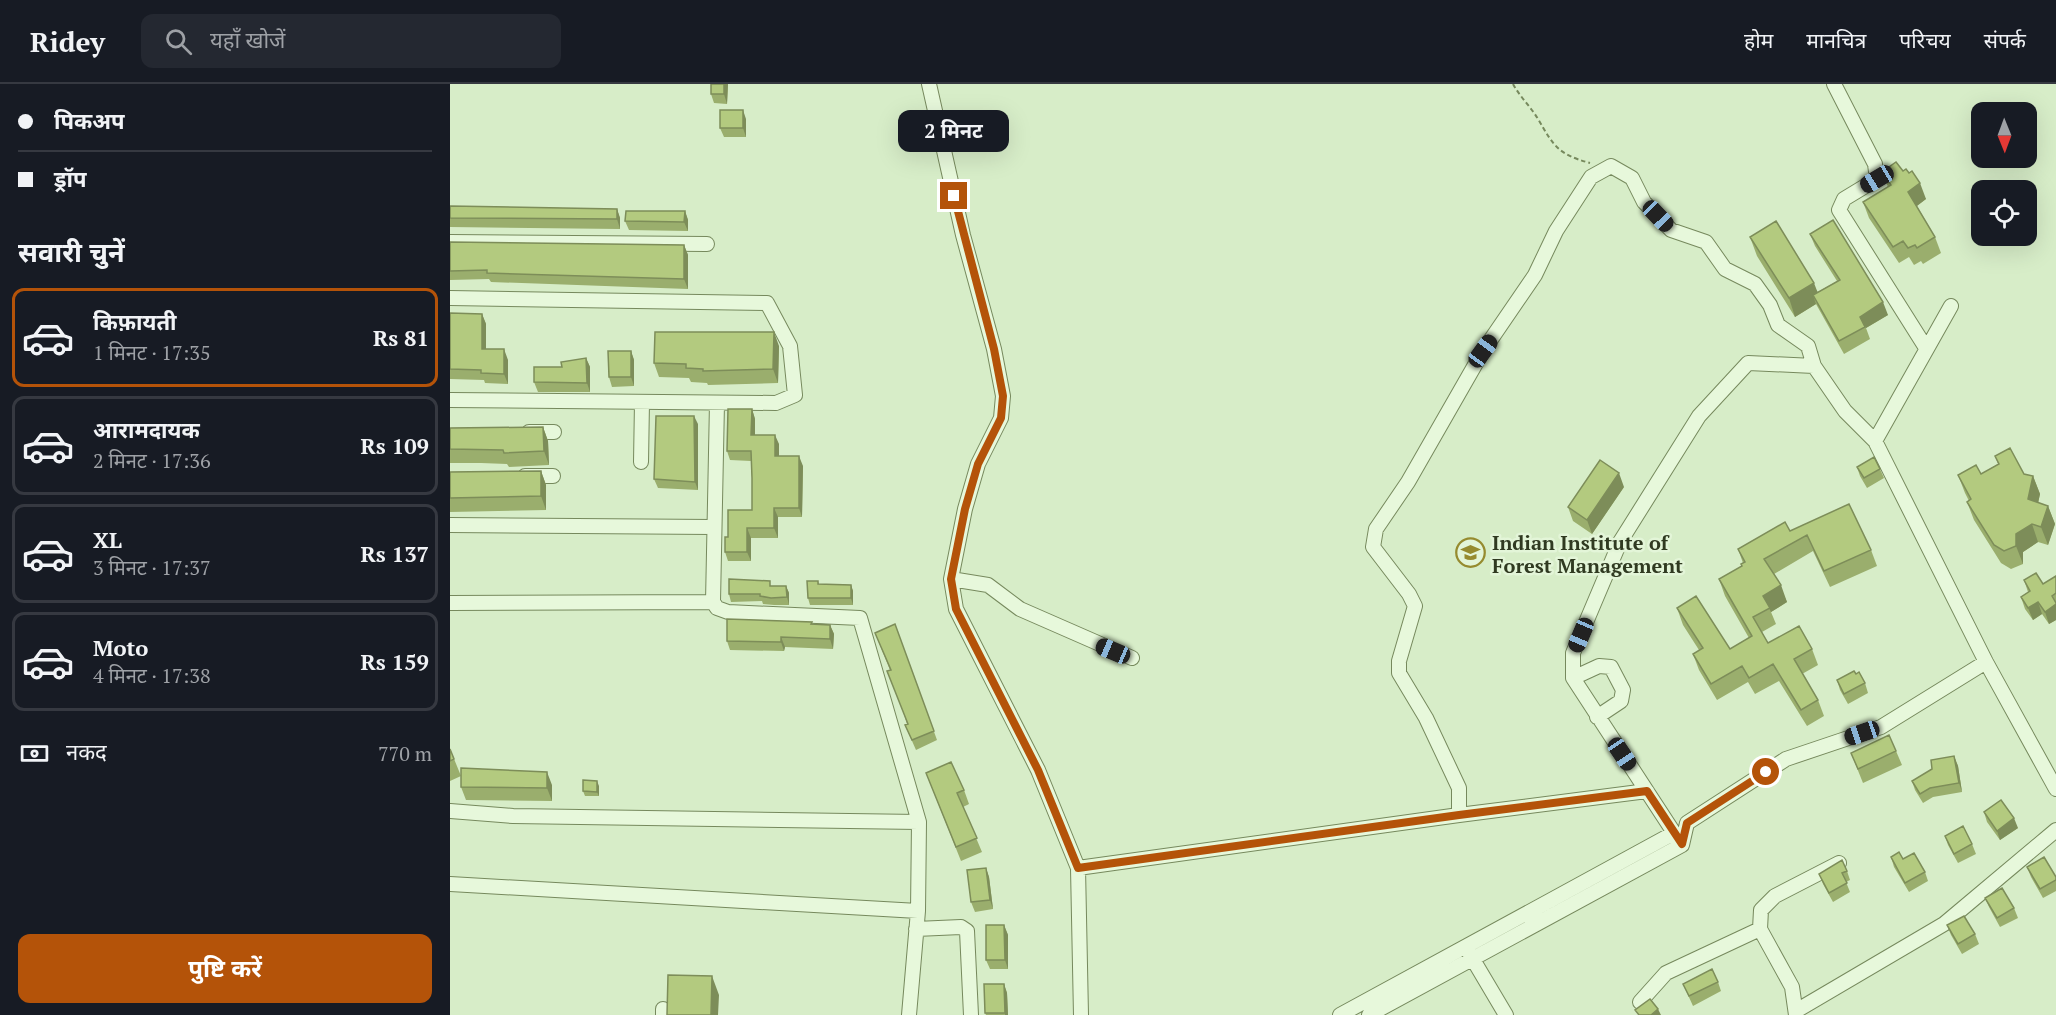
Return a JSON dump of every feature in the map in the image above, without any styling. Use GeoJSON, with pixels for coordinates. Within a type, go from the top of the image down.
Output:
{"type":"FeatureCollection","features":[{"type":"Feature","properties":{"kind":"street"},"geometry":{"type":"LineString","coordinates":[[929,84],[963,235],[994,349],[1003,396],[1001,418],[978,464],[965,509],[951,579],[956,609],[1038,770],[1078,868],[1082,1015]]}},
{"type":"Feature","properties":{"kind":"street"},"geometry":{"type":"LineString","coordinates":[[1834,84],[1875,164],[1877,179],[1844,199],[1839,210],[1926,348]]}},
{"type":"Feature","properties":{"kind":"street"},"geometry":{"type":"LineString","coordinates":[[1459,815],[1459,788],[1426,718],[1399,673],[1399,661],[1415,606],[1410,594],[1373,547],[1376,529],[1408,482],[1483,351],[1535,274],[1556,231],[1591,177],[1611,166],[1632,178],[1644,202],[1671,230],[1706,242],[1725,269],[1755,284],[1770,305],[1778,325],[1808,346],[1813,354],[1814,366],[1845,411],[1875,441],[1986,662],[2056,789]]}},
{"type":"Feature","properties":{"kind":"street"},"geometry":{"type":"LineString","coordinates":[[450,242],[707,244]]}},
{"type":"Feature","properties":{"kind":"street"},"geometry":{"type":"LineString","coordinates":[[450,298],[766,303],[790,346],[795,395],[776,403],[450,400]]}},
{"type":"Feature","properties":{"kind":"street"},"geometry":{"type":"LineString","coordinates":[[1875,441],[1951,306]]}},
{"type":"Feature","properties":{"kind":"street"},"geometry":{"type":"LineString","coordinates":[[1678,839],[1572,678],[1573,653],[1620,542],[1699,416],[1748,363],[1814,366]]}},
{"type":"Feature","properties":{"kind":"street"},"geometry":{"type":"LineString","coordinates":[[641,462],[642,402]]}},
{"type":"Feature","properties":{"kind":"street"},"geometry":{"type":"LineString","coordinates":[[717,403],[713,602],[717,608],[728,612],[860,618],[919,822],[918,910],[909,1015]]}},
{"type":"Feature","properties":{"kind":"street"},"geometry":{"type":"LineString","coordinates":[[519,432],[554,432]]}},
{"type":"Feature","properties":{"kind":"street"},"geometry":{"type":"LineString","coordinates":[[507,477],[553,476]]}},
{"type":"Feature","properties":{"kind":"street"},"geometry":{"type":"LineString","coordinates":[[450,525],[713,527]]}},
{"type":"Feature","properties":{"kind":"street"},"geometry":{"type":"LineString","coordinates":[[951,579],[988,585],[1020,609],[1132,658]]}},
{"type":"Feature","properties":{"kind":"street"},"geometry":{"type":"LineString","coordinates":[[450,603],[713,602]]}},
{"type":"Feature","properties":{"kind":"street"},"geometry":{"type":"LineString","coordinates":[[1340,1015],[1469,952],[1678,839],[1687,823],[1786,759],[1881,727],[1986,662]]}},
{"type":"Feature","properties":{"kind":"street"},"geometry":{"type":"LineString","coordinates":[[1572,678],[1599,666],[1611,667],[1623,690],[1621,701],[1597,717]]}},
{"type":"Feature","properties":{"kind":"street"},"geometry":{"type":"LineString","coordinates":[[1078,868],[1647,791]]}},
{"type":"Feature","properties":{"kind":"street"},"geometry":{"type":"LineString","coordinates":[[450,811],[525,816],[919,822]]}},
{"type":"Feature","properties":{"kind":"street"},"geometry":{"type":"LineString","coordinates":[[1839,863],[1776,896],[1761,910],[1760,929],[1792,987],[1796,1013],[1944,924],[2056,830]]}},
{"type":"Feature","properties":{"kind":"street"},"geometry":{"type":"LineString","coordinates":[[450,884],[918,910]]}},
{"type":"Feature","properties":{"kind":"street"},"geometry":{"type":"LineString","coordinates":[[916,929],[961,927],[967,931],[971,1015]]}},
{"type":"Feature","properties":{"kind":"street"},"geometry":{"type":"LineString","coordinates":[[1640,1002],[1666,973],[1760,929]]}},
{"type":"Feature","properties":{"kind":"street"},"geometry":{"type":"LineString","coordinates":[[1368,1015],[1469,952]]}},
{"type":"Feature","properties":{"kind":"street"},"geometry":{"type":"LineString","coordinates":[[1469,952],[1506,1015]]}},
{"type":"Feature","properties":{"kind":"path"},"geometry":{"type":"LineString","coordinates":[[1513,84],[1538,119],[1547,139],[1566,156],[1611,166]]}},
{"type":"Feature","properties":{"kind":"building"},"geometry":{"type":"Polygon","coordinates":[[[711,84],[724,84],[724,94],[711,94],[711,84]]]}},
{"type":"Feature","properties":{"kind":"building"},"geometry":{"type":"Polygon","coordinates":[[[720,110],[743,110],[743,128],[720,128],[720,110]]]}},
{"type":"Feature","properties":{"kind":"building"},"geometry":{"type":"Polygon","coordinates":[[[1896,162],[1903,171],[1906,169],[1909,173],[1912,171],[1920,183],[1908,192],[1935,237],[1917,248],[1915,245],[1908,248],[1903,241],[1893,247],[1863,202],[1891,185],[1882,172],[1896,162]]]}},
{"type":"Feature","properties":{"kind":"building"},"geometry":{"type":"Polygon","coordinates":[[[450,206],[617,209],[617,219],[450,218],[450,206]]]}},
{"type":"Feature","properties":{"kind":"building"},"geometry":{"type":"Polygon","coordinates":[[[626,211],[685,211],[684,222],[625,221],[626,211]]]}},
{"type":"Feature","properties":{"kind":"building"},"geometry":{"type":"Polygon","coordinates":[[[1833,220],[1883,302],[1860,317],[1865,327],[1839,341],[1813,295],[1840,280],[1810,234],[1833,220]]]}},
{"type":"Feature","properties":{"kind":"building"},"geometry":{"type":"Polygon","coordinates":[[[1776,221],[1814,283],[1789,298],[1750,237],[1776,221]]]}},
{"type":"Feature","properties":{"kind":"building"},"geometry":{"type":"Polygon","coordinates":[[[450,242],[684,245],[684,279],[487,273],[487,270],[450,271],[450,242]]]}},
{"type":"Feature","properties":{"kind":"building"},"geometry":{"type":"Polygon","coordinates":[[[450,313],[482,314],[482,349],[504,349],[504,374],[481,373],[481,370],[450,369],[450,313]]]}},
{"type":"Feature","properties":{"kind":"building"},"geometry":{"type":"Polygon","coordinates":[[[655,332],[774,332],[773,369],[703,371],[703,369],[686,368],[686,364],[654,363],[655,332]]]}},
{"type":"Feature","properties":{"kind":"building"},"geometry":{"type":"Polygon","coordinates":[[[608,351],[631,351],[631,377],[609,377],[608,351]]]}},
{"type":"Feature","properties":{"kind":"building"},"geometry":{"type":"Polygon","coordinates":[[[586,358],[587,383],[534,382],[534,367],[562,367],[561,362],[586,358]]]}},
{"type":"Feature","properties":{"kind":"building"},"geometry":{"type":"Polygon","coordinates":[[[728,409],[752,409],[751,435],[775,435],[775,456],[799,456],[799,508],[774,508],[774,528],[747,528],[747,552],[725,552],[725,537],[728,537],[728,510],[752,510],[751,451],[727,451],[728,409]]]}},
{"type":"Feature","properties":{"kind":"building"},"geometry":{"type":"Polygon","coordinates":[[[656,416],[694,416],[695,482],[654,479],[656,416]]]}},
{"type":"Feature","properties":{"kind":"building"},"geometry":{"type":"Polygon","coordinates":[[[543,427],[544,451],[504,453],[503,450],[450,449],[450,428],[543,427]]]}},
{"type":"Feature","properties":{"kind":"building"},"geometry":{"type":"Polygon","coordinates":[[[2010,448],[2024,474],[2033,476],[2028,499],[2048,506],[2041,527],[2032,524],[2016,534],[2016,546],[2004,551],[1994,545],[1967,502],[1971,499],[1958,475],[1976,465],[1981,474],[1999,464],[1995,456],[2010,448]]]}},
{"type":"Feature","properties":{"kind":"building"},"geometry":{"type":"Polygon","coordinates":[[[1874,457],[1880,469],[1864,478],[1857,467],[1874,457]]]}},
{"type":"Feature","properties":{"kind":"building"},"geometry":{"type":"Polygon","coordinates":[[[1600,460],[1619,473],[1587,520],[1568,507],[1600,460]]]}},
{"type":"Feature","properties":{"kind":"building"},"geometry":{"type":"Polygon","coordinates":[[[541,471],[541,496],[450,498],[450,472],[541,471]]]}},
{"type":"Feature","properties":{"kind":"building"},"geometry":{"type":"Polygon","coordinates":[[[1849,504],[1871,550],[1824,571],[1807,535],[1764,559],[1781,585],[1763,596],[1770,608],[1753,617],[1768,643],[1799,626],[1812,649],[1794,659],[1818,700],[1801,710],[1773,664],[1749,678],[1742,666],[1711,684],[1693,654],[1703,648],[1677,608],[1696,596],[1730,649],[1752,636],[1719,579],[1745,562],[1738,549],[1785,522],[1790,531],[1849,504]]]}},
{"type":"Feature","properties":{"kind":"building"},"geometry":{"type":"Polygon","coordinates":[[[2036,573],[2043,584],[2056,576],[2056,593],[2052,596],[2056,604],[2045,612],[2038,602],[2028,608],[2021,597],[2030,591],[2024,580],[2036,573]]]}},
{"type":"Feature","properties":{"kind":"building"},"geometry":{"type":"Polygon","coordinates":[[[729,579],[770,581],[770,586],[786,586],[787,597],[771,598],[760,596],[760,594],[729,594],[729,579]]]}},
{"type":"Feature","properties":{"kind":"building"},"geometry":{"type":"Polygon","coordinates":[[[807,581],[818,581],[818,584],[851,585],[851,598],[808,598],[807,581]]]}},
{"type":"Feature","properties":{"kind":"building"},"geometry":{"type":"Polygon","coordinates":[[[727,619],[812,622],[811,624],[830,625],[830,639],[781,637],[781,642],[727,641],[727,619]]]}},
{"type":"Feature","properties":{"kind":"building"},"geometry":{"type":"Polygon","coordinates":[[[895,624],[934,731],[912,740],[887,671],[891,670],[875,633],[895,624]]]}},
{"type":"Feature","properties":{"kind":"building"},"geometry":{"type":"Polygon","coordinates":[[[1854,671],[1856,674],[1859,672],[1865,683],[1844,694],[1837,680],[1854,671]]]}},
{"type":"Feature","properties":{"kind":"building"},"geometry":{"type":"Polygon","coordinates":[[[1889,735],[1896,751],[1858,769],[1851,753],[1889,735]]]}},
{"type":"Feature","properties":{"kind":"building"},"geometry":{"type":"Polygon","coordinates":[[[450,749],[454,759],[450,761],[450,749]]]}},
{"type":"Feature","properties":{"kind":"building"},"geometry":{"type":"Polygon","coordinates":[[[1954,756],[1959,783],[1930,788],[1920,794],[1912,781],[1932,769],[1931,760],[1954,756]]]}},
{"type":"Feature","properties":{"kind":"building"},"geometry":{"type":"Polygon","coordinates":[[[951,762],[964,790],[957,793],[977,838],[956,847],[926,773],[951,762]]]}},
{"type":"Feature","properties":{"kind":"building"},"geometry":{"type":"Polygon","coordinates":[[[461,768],[547,772],[547,788],[461,787],[461,768]]]}},
{"type":"Feature","properties":{"kind":"building"},"geometry":{"type":"Polygon","coordinates":[[[583,780],[597,781],[597,792],[583,791],[583,780]]]}},
{"type":"Feature","properties":{"kind":"building"},"geometry":{"type":"Polygon","coordinates":[[[2001,800],[2014,818],[1997,831],[1984,812],[2001,800]]]}},
{"type":"Feature","properties":{"kind":"building"},"geometry":{"type":"Polygon","coordinates":[[[1963,826],[1972,844],[1954,854],[1945,836],[1963,826]]]}},
{"type":"Feature","properties":{"kind":"building"},"geometry":{"type":"Polygon","coordinates":[[[1899,852],[1903,859],[1914,853],[1925,872],[1905,883],[1891,857],[1899,852]]]}},
{"type":"Feature","properties":{"kind":"building"},"geometry":{"type":"Polygon","coordinates":[[[2044,857],[2056,880],[2040,889],[2027,867],[2044,857]]]}},
{"type":"Feature","properties":{"kind":"building"},"geometry":{"type":"Polygon","coordinates":[[[1842,860],[1847,871],[1842,873],[1847,883],[1829,893],[1819,874],[1842,860]]]}},
{"type":"Feature","properties":{"kind":"building"},"geometry":{"type":"Polygon","coordinates":[[[986,868],[990,900],[971,902],[967,870],[986,868]]]}},
{"type":"Feature","properties":{"kind":"building"},"geometry":{"type":"Polygon","coordinates":[[[2002,888],[2014,908],[1997,918],[1985,898],[2002,888]]]}},
{"type":"Feature","properties":{"kind":"building"},"geometry":{"type":"Polygon","coordinates":[[[1964,916],[1975,934],[1958,944],[1947,925],[1964,916]]]}},
{"type":"Feature","properties":{"kind":"building"},"geometry":{"type":"Polygon","coordinates":[[[986,925],[1004,925],[1005,960],[986,960],[986,925]]]}},
{"type":"Feature","properties":{"kind":"building"},"geometry":{"type":"Polygon","coordinates":[[[1712,969],[1718,982],[1689,996],[1683,984],[1712,969]]]}},
{"type":"Feature","properties":{"kind":"building"},"geometry":{"type":"Polygon","coordinates":[[[668,975],[712,976],[711,1015],[667,1015],[668,975]]]}},
{"type":"Feature","properties":{"kind":"building"},"geometry":{"type":"Polygon","coordinates":[[[984,984],[1004,984],[1005,1013],[985,1013],[984,984]]]}},
{"type":"Feature","properties":{"kind":"building"},"geometry":{"type":"Polygon","coordinates":[[[1650,999],[1658,1009],[1651,1015],[1639,1015],[1635,1010],[1650,999]]]}},
{"type":"Feature","properties":{"kind":"place","name":"Indian Institute of Forest Management"},"geometry":{"type":"Point","coordinates":[1471,553]}},
{"type":"Feature","properties":{"kind":"route"},"geometry":{"type":"LineString","coordinates":[[954,196],[994,349],[1003,396],[1001,418],[978,464],[965,509],[951,579],[956,609],[1038,770],[1078,868],[1647,791],[1682,844],[1687,823],[1766,772]]}}]}
